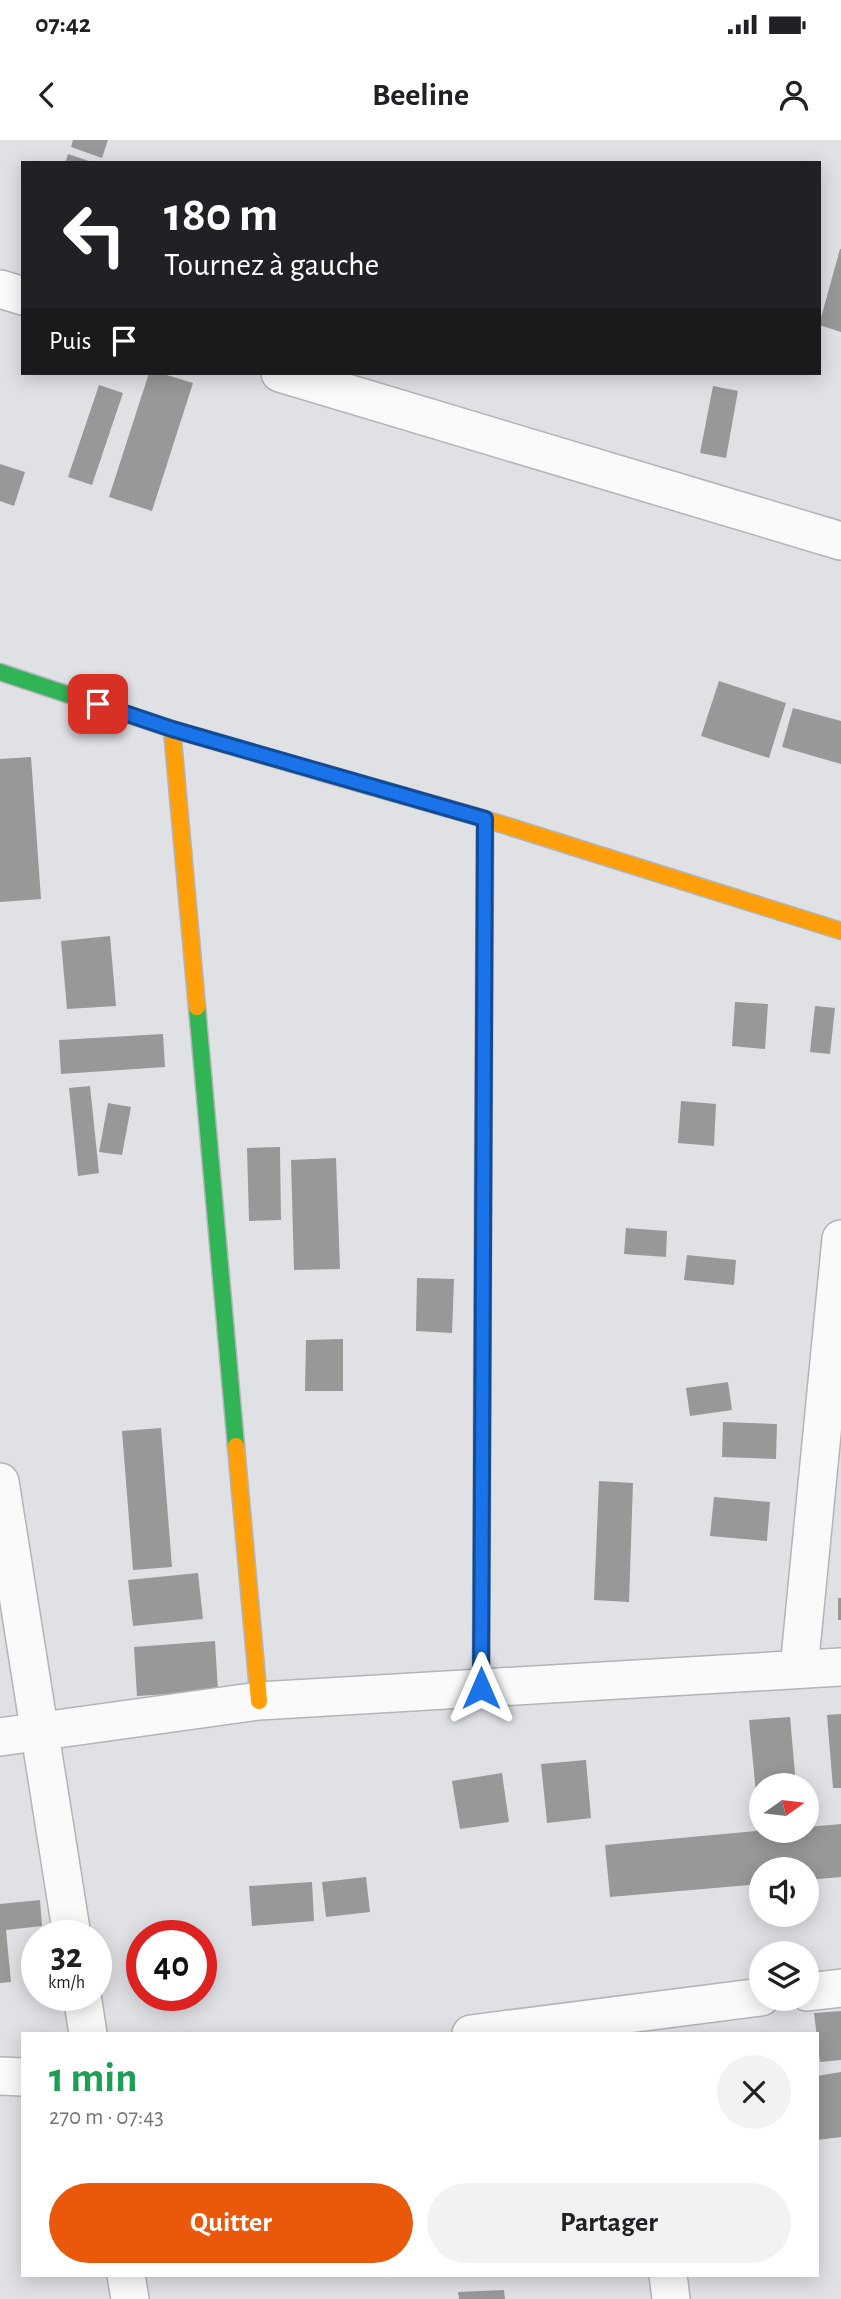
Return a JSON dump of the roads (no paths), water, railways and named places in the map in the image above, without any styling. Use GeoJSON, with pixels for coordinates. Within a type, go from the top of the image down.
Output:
{"type":"FeatureCollection","features":[{"type":"Feature","properties":{"kind":"street"},"geometry":{"type":"LineString","coordinates":[[0,289],[21,295]]}},
{"type":"Feature","properties":{"kind":"street"},"geometry":{"type":"LineString","coordinates":[[287,375],[841,541]]}},
{"type":"Feature","properties":{"kind":"street"},"geometry":{"type":"LineString","coordinates":[[0,672],[172,729],[485,819],[841,931]]}},
{"type":"Feature","properties":{"kind":"street"},"geometry":{"type":"LineString","coordinates":[[172,729],[259,1701]]}},
{"type":"Feature","properties":{"kind":"street"},"geometry":{"type":"LineString","coordinates":[[481,1688],[485,819]]}},
{"type":"Feature","properties":{"kind":"street"},"geometry":{"type":"LineString","coordinates":[[799,1669],[841,1239]]}},
{"type":"Feature","properties":{"kind":"street"},"geometry":{"type":"LineString","coordinates":[[0,1482],[69,1920]]}},
{"type":"Feature","properties":{"kind":"street"},"geometry":{"type":"LineString","coordinates":[[0,1737],[259,1701],[841,1667]]}},
{"type":"Feature","properties":{"kind":"street"},"geometry":{"type":"LineString","coordinates":[[819,1991],[841,1988]]}},
{"type":"Feature","properties":{"kind":"street"},"geometry":{"type":"LineString","coordinates":[[501,2032],[636,2023],[749,1999]]}},
{"type":"Feature","properties":{"kind":"street"},"geometry":{"type":"LineString","coordinates":[[84,2011],[88,2032]]}},
{"type":"Feature","properties":{"kind":"street"},"geometry":{"type":"LineString","coordinates":[[0,2076],[21,2077]]}},
{"type":"Feature","properties":{"kind":"street"},"geometry":{"type":"LineString","coordinates":[[126,2277],[130,2299]]}},
{"type":"Feature","properties":{"kind":"street"},"geometry":{"type":"LineString","coordinates":[[668,2277],[671,2299]]}}]}
